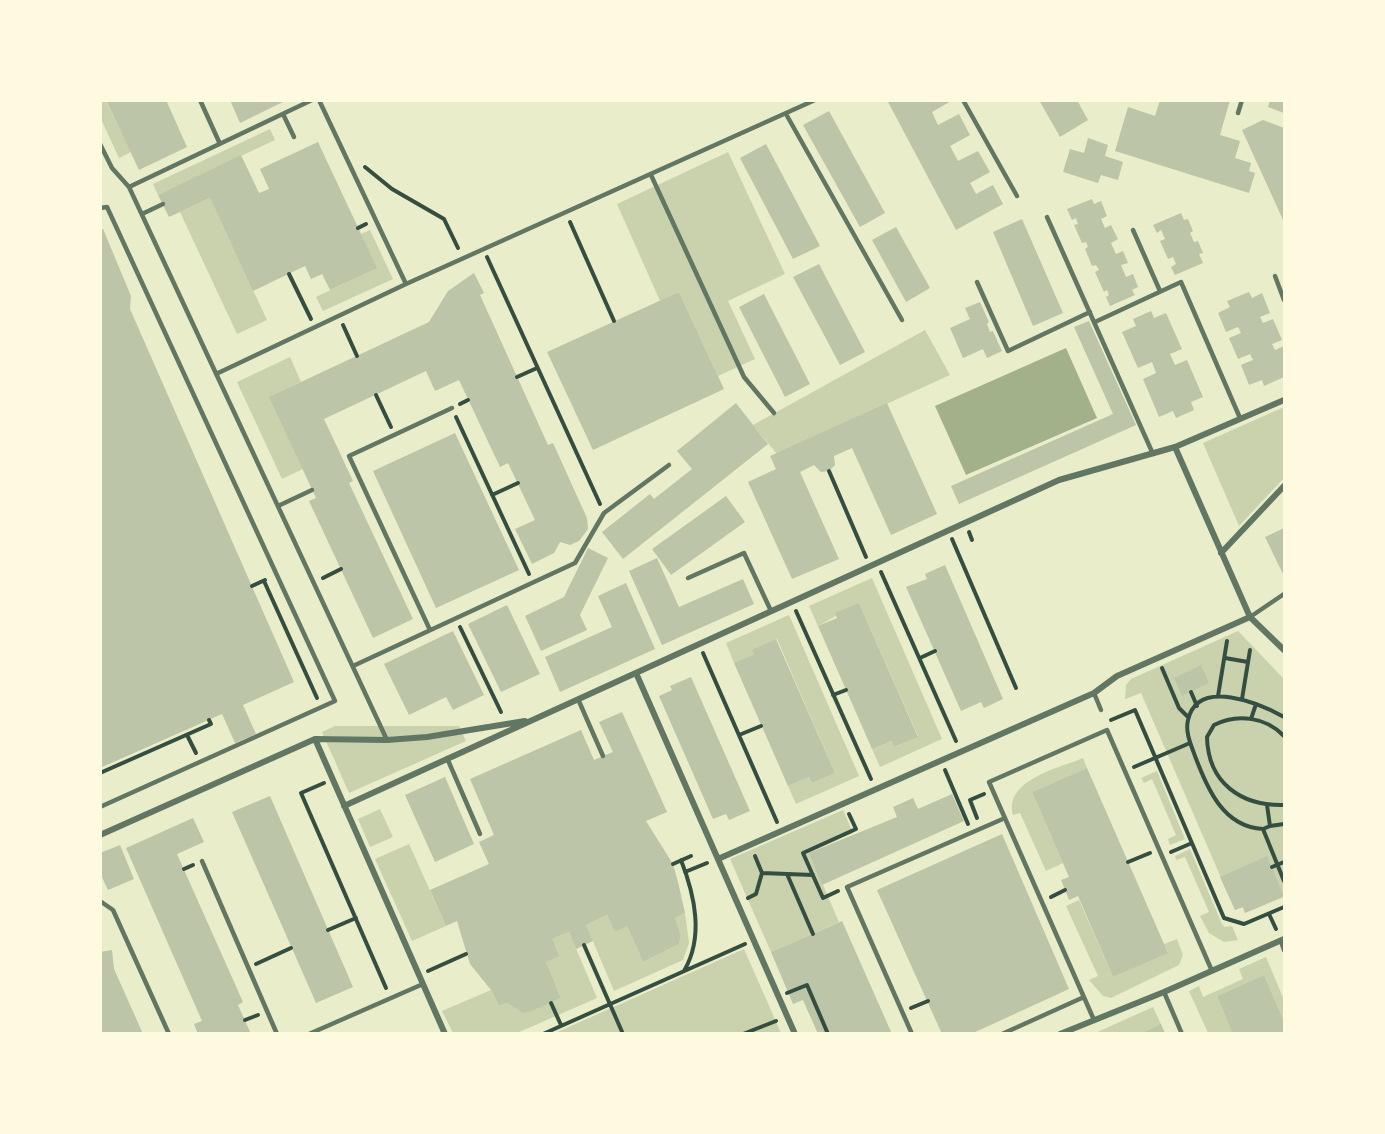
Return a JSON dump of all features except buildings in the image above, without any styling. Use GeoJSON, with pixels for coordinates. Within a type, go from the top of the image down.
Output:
{"type":"FeatureCollection","features":[{"type":"Feature","properties":{"kind":"street"},"geometry":{"type":"LineString","coordinates":[[344,806],[1059,480],[1175,447],[1284,400]]}},
{"type":"Feature","properties":{"kind":"street"},"geometry":{"type":"LineString","coordinates":[[1175,447],[1251,617],[1284,650]]}},
{"type":"Feature","properties":{"kind":"street"},"geometry":{"type":"LineString","coordinates":[[1221,553],[1284,486]]}},
{"type":"Feature","properties":{"kind":"street"},"geometry":{"type":"LineString","coordinates":[[718,859],[1094,693],[1117,676],[1251,617]]}},
{"type":"Feature","properties":{"kind":"street"},"geometry":{"type":"LineString","coordinates":[[636,673],[795,1034]]}},
{"type":"Feature","properties":{"kind":"street"},"geometry":{"type":"LineString","coordinates":[[100,835],[315,739],[387,740],[427,737],[537,718]]}},
{"type":"Feature","properties":{"kind":"street"},"geometry":{"type":"LineString","coordinates":[[315,739],[445,1034]]}},
{"type":"Feature","properties":{"kind":"street"},"geometry":{"type":"LineString","coordinates":[[1060,1034],[1164,992],[1282,940]]}},
{"type":"Feature","properties":{"kind":"lane"},"geometry":{"type":"LineString","coordinates":[[200,100],[220,144]]}},
{"type":"Feature","properties":{"kind":"lane"},"geometry":{"type":"LineString","coordinates":[[129,187],[312,100]]}},
{"type":"Feature","properties":{"kind":"lane"},"geometry":{"type":"LineString","coordinates":[[319,100],[406,284]]}},
{"type":"Feature","properties":{"kind":"lane"},"geometry":{"type":"LineString","coordinates":[[216,374],[406,284],[815,100]]}},
{"type":"Feature","properties":{"kind":"lane"},"geometry":{"type":"LineString","coordinates":[[963,100],[1017,196]]}},
{"type":"Feature","properties":{"kind":"lane"},"geometry":{"type":"LineString","coordinates":[[1238,113],[1242,100]]}},
{"type":"Feature","properties":{"kind":"lane"},"geometry":{"type":"LineString","coordinates":[[283,114],[294,137]]}},
{"type":"Feature","properties":{"kind":"lane"},"geometry":{"type":"LineString","coordinates":[[786,114],[902,320]]}},
{"type":"Feature","properties":{"kind":"lane"},"geometry":{"type":"LineString","coordinates":[[100,144],[112,168],[129,187],[387,740]]}},
{"type":"Feature","properties":{"kind":"lane"},"geometry":{"type":"LineString","coordinates":[[651,175],[744,377],[774,412]]}},
{"type":"Feature","properties":{"kind":"lane"},"geometry":{"type":"LineString","coordinates":[[142,214],[163,204]]}},
{"type":"Feature","properties":{"kind":"lane"},"geometry":{"type":"LineString","coordinates":[[100,208],[107,207],[335,701],[100,807]]}},
{"type":"Feature","properties":{"kind":"lane"},"geometry":{"type":"LineString","coordinates":[[1047,217],[1153,454]]}},
{"type":"Feature","properties":{"kind":"lane"},"geometry":{"type":"LineString","coordinates":[[1133,230],[1160,291]]}},
{"type":"Feature","properties":{"kind":"lane"},"geometry":{"type":"LineString","coordinates":[[1275,276],[1284,300]]}},
{"type":"Feature","properties":{"kind":"lane"},"geometry":{"type":"LineString","coordinates":[[977,282],[1008,351],[1090,312]]}},
{"type":"Feature","properties":{"kind":"lane"},"geometry":{"type":"LineString","coordinates":[[1095,322],[1181,282],[1240,418]]}},
{"type":"Feature","properties":{"kind":"lane"},"geometry":{"type":"LineString","coordinates":[[430,630],[349,456],[452,408]]}},
{"type":"Feature","properties":{"kind":"lane"},"geometry":{"type":"LineString","coordinates":[[353,666],[575,563],[604,513],[669,465]]}},
{"type":"Feature","properties":{"kind":"lane"},"geometry":{"type":"LineString","coordinates":[[349,472],[355,470]]}},
{"type":"Feature","properties":{"kind":"lane"},"geometry":{"type":"LineString","coordinates":[[278,506],[312,490]]}},
{"type":"Feature","properties":{"kind":"lane"},"geometry":{"type":"LineString","coordinates":[[688,578],[744,553],[771,611]]}},
{"type":"Feature","properties":{"kind":"lane"},"geometry":{"type":"LineString","coordinates":[[1251,617],[1284,594]]}},
{"type":"Feature","properties":{"kind":"lane"},"geometry":{"type":"LineString","coordinates":[[1094,693],[1101,710]]}},
{"type":"Feature","properties":{"kind":"lane"},"geometry":{"type":"LineString","coordinates":[[578,699],[603,756]]}},
{"type":"Feature","properties":{"kind":"lane"},"geometry":{"type":"LineString","coordinates":[[1094,1020],[989,782],[1107,730],[1212,971]]}},
{"type":"Feature","properties":{"kind":"lane"},"geometry":{"type":"LineString","coordinates":[[447,758],[480,834]]}},
{"type":"Feature","properties":{"kind":"lane"},"geometry":{"type":"LineString","coordinates":[[912,1034],[847,887],[1005,818]]}},
{"type":"Feature","properties":{"kind":"lane"},"geometry":{"type":"LineString","coordinates":[[202,861],[277,1034]]}},
{"type":"Feature","properties":{"kind":"lane"},"geometry":{"type":"LineString","coordinates":[[100,901],[113,910],[169,1034]]}},
{"type":"Feature","properties":{"kind":"lane"},"geometry":{"type":"LineString","coordinates":[[1282,940],[1284,950]]}},
{"type":"Feature","properties":{"kind":"lane"},"geometry":{"type":"LineString","coordinates":[[309,1034],[423,984]]}},
{"type":"Feature","properties":{"kind":"lane"},"geometry":{"type":"LineString","coordinates":[[1164,992],[1182,1034]]}},
{"type":"Feature","properties":{"kind":"lane"},"geometry":{"type":"LineString","coordinates":[[1002,1034],[1084,997]]}},
{"type":"Feature","properties":{"kind":"path"},"geometry":{"type":"LineString","coordinates":[[363,165],[392,189],[444,219],[463,258]]}},
{"type":"Feature","properties":{"kind":"path"},"geometry":{"type":"LineString","coordinates":[[566,213],[614,321]]}},
{"type":"Feature","properties":{"kind":"path"},"geometry":{"type":"LineString","coordinates":[[358,228],[365,225]]}},
{"type":"Feature","properties":{"kind":"path"},"geometry":{"type":"LineString","coordinates":[[483,249],[604,513]]}},
{"type":"Feature","properties":{"kind":"path"},"geometry":{"type":"LineString","coordinates":[[290,274],[310,317]]}},
{"type":"Feature","properties":{"kind":"path"},"geometry":{"type":"LineString","coordinates":[[339,316],[357,356]]}},
{"type":"Feature","properties":{"kind":"path"},"geometry":{"type":"LineString","coordinates":[[517,377],[537,368]]}},
{"type":"Feature","properties":{"kind":"path"},"geometry":{"type":"LineString","coordinates":[[376,395],[395,435]]}},
{"type":"Feature","properties":{"kind":"path"},"geometry":{"type":"LineString","coordinates":[[452,408],[533,583]]}},
{"type":"Feature","properties":{"kind":"path"},"geometry":{"type":"LineString","coordinates":[[829,471],[870,566]]}},
{"type":"Feature","properties":{"kind":"path"},"geometry":{"type":"LineString","coordinates":[[492,495],[518,483]]}},
{"type":"Feature","properties":{"kind":"path"},"geometry":{"type":"LineString","coordinates":[[949,530],[1016,688]]}},
{"type":"Feature","properties":{"kind":"path"},"geometry":{"type":"LineString","coordinates":[[878,563],[960,751]]}},
{"type":"Feature","properties":{"kind":"path"},"geometry":{"type":"LineString","coordinates":[[314,582],[341,569]]}},
{"type":"Feature","properties":{"kind":"path"},"geometry":{"type":"LineString","coordinates":[[264,581],[321,708]]}},
{"type":"Feature","properties":{"kind":"path"},"geometry":{"type":"LineString","coordinates":[[792,602],[875,789]]}},
{"type":"Feature","properties":{"kind":"path"},"geometry":{"type":"LineString","coordinates":[[456,618],[507,725]]}},
{"type":"Feature","properties":{"kind":"path"},"geometry":{"type":"LineString","coordinates":[[1218,696],[1227,641]]}},
{"type":"Feature","properties":{"kind":"path"},"geometry":{"type":"LineString","coordinates":[[699,644],[781,830]]}},
{"type":"Feature","properties":{"kind":"path"},"geometry":{"type":"LineString","coordinates":[[1242,699],[1250,650]]}},
{"type":"Feature","properties":{"kind":"path"},"geometry":{"type":"LineString","coordinates":[[920,658],[935,651]]}},
{"type":"Feature","properties":{"kind":"path"},"geometry":{"type":"LineString","coordinates":[[1157,658],[1179,708],[1188,717],[1190,743],[1218,805],[1235,820],[1250,828],[1263,829],[1284,824]]}},
{"type":"Feature","properties":{"kind":"path"},"geometry":{"type":"LineString","coordinates":[[1225,658],[1248,662]]}},
{"type":"Feature","properties":{"kind":"path"},"geometry":{"type":"LineString","coordinates":[[487,684],[494,680]]}},
{"type":"Feature","properties":{"kind":"path"},"geometry":{"type":"LineString","coordinates":[[833,695],[846,690]]}},
{"type":"Feature","properties":{"kind":"path"},"geometry":{"type":"LineString","coordinates":[[1191,692],[1197,706]]}},
{"type":"Feature","properties":{"kind":"path"},"geometry":{"type":"LineString","coordinates":[[1188,717],[1197,706],[1218,696],[1242,699],[1284,717]]}},
{"type":"Feature","properties":{"kind":"path"},"geometry":{"type":"LineString","coordinates":[[1251,719],[1256,704]]}},
{"type":"Feature","properties":{"kind":"path"},"geometry":{"type":"LineString","coordinates":[[1107,730],[1104,723],[1135,710],[1224,918],[1244,924],[1284,907]]}},
{"type":"Feature","properties":{"kind":"path"},"geometry":{"type":"LineString","coordinates":[[1284,736],[1275,728],[1251,719],[1231,719],[1214,725],[1207,737],[1207,746],[1215,767],[1225,783],[1245,800],[1267,805],[1284,805]]}},
{"type":"Feature","properties":{"kind":"path"},"geometry":{"type":"LineString","coordinates":[[100,773],[211,724],[209,720]]}},
{"type":"Feature","properties":{"kind":"path"},"geometry":{"type":"LineString","coordinates":[[739,735],[761,726]]}},
{"type":"Feature","properties":{"kind":"path"},"geometry":{"type":"LineString","coordinates":[[188,735],[200,762]]}},
{"type":"Feature","properties":{"kind":"path"},"geometry":{"type":"LineString","coordinates":[[1125,771],[1190,743]]}},
{"type":"Feature","properties":{"kind":"path"},"geometry":{"type":"LineString","coordinates":[[333,779],[301,793],[391,998]]}},
{"type":"Feature","properties":{"kind":"path"},"geometry":{"type":"LineString","coordinates":[[952,785],[972,833]]}},
{"type":"Feature","properties":{"kind":"path"},"geometry":{"type":"LineString","coordinates":[[982,828],[970,800],[993,790]]}},
{"type":"Feature","properties":{"kind":"path"},"geometry":{"type":"LineString","coordinates":[[1267,805],[1270,826]]}},
{"type":"Feature","properties":{"kind":"path"},"geometry":{"type":"LineString","coordinates":[[823,898],[810,862],[803,853],[855,829]]}},
{"type":"Feature","properties":{"kind":"path"},"geometry":{"type":"LineString","coordinates":[[1263,829],[1284,881]]}},
{"type":"Feature","properties":{"kind":"path"},"geometry":{"type":"LineString","coordinates":[[1162,856],[1192,843]]}},
{"type":"Feature","properties":{"kind":"path"},"geometry":{"type":"LineString","coordinates":[[750,844],[762,873],[756,894]]}},
{"type":"Feature","properties":{"kind":"path"},"geometry":{"type":"LineString","coordinates":[[1128,862],[1159,849]]}},
{"type":"Feature","properties":{"kind":"path"},"geometry":{"type":"LineString","coordinates":[[673,864],[691,856]]}},
{"type":"Feature","properties":{"kind":"path"},"geometry":{"type":"LineString","coordinates":[[685,872],[718,859]]}},
{"type":"Feature","properties":{"kind":"path"},"geometry":{"type":"LineString","coordinates":[[681,860],[697,933],[693,952],[683,972]]}},
{"type":"Feature","properties":{"kind":"path"},"geometry":{"type":"LineString","coordinates":[[1272,867],[1284,862]]}},
{"type":"Feature","properties":{"kind":"path"},"geometry":{"type":"LineString","coordinates":[[762,873],[813,875]]}},
{"type":"Feature","properties":{"kind":"path"},"geometry":{"type":"LineString","coordinates":[[787,874],[813,934]]}},
{"type":"Feature","properties":{"kind":"path"},"geometry":{"type":"LineString","coordinates":[[328,930],[356,918]]}},
{"type":"Feature","properties":{"kind":"path"},"geometry":{"type":"LineString","coordinates":[[543,1034],[746,943]]}},
{"type":"Feature","properties":{"kind":"path"},"geometry":{"type":"LineString","coordinates":[[584,945],[623,1034]]}},
{"type":"Feature","properties":{"kind":"path"},"geometry":{"type":"LineString","coordinates":[[248,967],[291,948]]}},
{"type":"Feature","properties":{"kind":"path"},"geometry":{"type":"LineString","coordinates":[[419,975],[466,954]]}},
{"type":"Feature","properties":{"kind":"path"},"geometry":{"type":"LineString","coordinates":[[788,993],[807,985],[828,1034]]}},
{"type":"Feature","properties":{"kind":"path"},"geometry":{"type":"LineString","coordinates":[[551,1003],[561,1025]]}},
{"type":"Feature","properties":{"kind":"path"},"geometry":{"type":"LineString","coordinates":[[743,1034],[757,1031],[787,1016]]}},
{"type":"Feature","properties":{"kind":"shaded area"},"geometry":{"type":"Polygon","coordinates":[[[100,101],[106,101],[131,152],[119,158],[101,119],[100,101]]]}},
{"type":"Feature","properties":{"kind":"shaded area"},"geometry":{"type":"Polygon","coordinates":[[[270,129],[275,140],[158,195],[153,184],[270,129]]]}},
{"type":"Feature","properties":{"kind":"shaded area"},"geometry":{"type":"Polygon","coordinates":[[[728,152],[785,274],[728,301],[755,359],[718,376],[679,292],[660,301],[617,204],[728,152]]]}},
{"type":"Feature","properties":{"kind":"shaded area"},"geometry":{"type":"Polygon","coordinates":[[[210,198],[267,320],[237,334],[180,212],[210,198]]]}},
{"type":"Feature","properties":{"kind":"shaded area"},"geometry":{"type":"Polygon","coordinates":[[[370,230],[393,279],[323,311],[316,297],[376,268],[361,234],[370,230]]]}},
{"type":"Feature","properties":{"kind":"shaded area"},"geometry":{"type":"Polygon","coordinates":[[[925,330],[950,375],[777,454],[753,425],[925,330]]]}},
{"type":"Feature","properties":{"kind":"shaded area"},"geometry":{"type":"Polygon","coordinates":[[[1066,348],[1097,418],[966,475],[935,406],[1066,348]]]}},
{"type":"Feature","properties":{"kind":"shaded area"},"geometry":{"type":"Polygon","coordinates":[[[290,357],[301,382],[270,397],[303,469],[282,479],[237,382],[290,357]]]}},
{"type":"Feature","properties":{"kind":"shaded area"},"geometry":{"type":"Polygon","coordinates":[[[1284,407],[1284,478],[1239,526],[1203,443],[1284,407]]]}},
{"type":"Feature","properties":{"kind":"shaded area"},"geometry":{"type":"Polygon","coordinates":[[[872,578],[942,739],[880,767],[872,749],[892,741],[895,747],[918,736],[859,603],[818,626],[809,606],[872,578]]]}},
{"type":"Feature","properties":{"kind":"shaded area"},"geometry":{"type":"Polygon","coordinates":[[[789,615],[859,776],[796,804],[788,786],[809,777],[812,783],[835,773],[777,639],[753,650],[754,654],[734,663],[726,643],[789,615]]]}},
{"type":"Feature","properties":{"kind":"shaded area"},"geometry":{"type":"Polygon","coordinates":[[[1238,631],[1284,679],[1284,897],[1245,913],[1243,907],[1235,910],[1141,693],[1125,699],[1126,685],[1131,679],[1238,631]]]}},
{"type":"Feature","properties":{"kind":"shaded area"},"geometry":{"type":"Polygon","coordinates":[[[335,726],[459,726],[466,741],[349,793],[322,732],[335,726]]]}},
{"type":"Feature","properties":{"kind":"shaded area"},"geometry":{"type":"Polygon","coordinates":[[[1083,758],[1087,768],[1032,792],[1063,863],[1046,871],[1020,813],[1013,815],[1012,803],[1025,784],[1036,777],[1083,758]]]}},
{"type":"Feature","properties":{"kind":"shaded area"},"geometry":{"type":"Polygon","coordinates":[[[1157,771],[1185,839],[1170,845],[1168,839],[1176,835],[1152,779],[1144,783],[1141,778],[1157,771]]]}},
{"type":"Feature","properties":{"kind":"shaded area"},"geometry":{"type":"Polygon","coordinates":[[[380,809],[393,837],[370,847],[358,819],[380,809]]]}},
{"type":"Feature","properties":{"kind":"shaded area"},"geometry":{"type":"Polygon","coordinates":[[[843,810],[853,833],[809,853],[839,922],[771,952],[730,859],[843,810]]]}},
{"type":"Feature","properties":{"kind":"shaded area"},"geometry":{"type":"Polygon","coordinates":[[[409,844],[446,926],[412,941],[375,859],[409,844]]]}},
{"type":"Feature","properties":{"kind":"shaded area"},"geometry":{"type":"Polygon","coordinates":[[[1190,849],[1222,924],[1225,927],[1232,926],[1238,940],[1224,942],[1209,933],[1200,916],[1209,912],[1185,857],[1176,860],[1175,856],[1190,849]]]}},
{"type":"Feature","properties":{"kind":"shaded area"},"geometry":{"type":"Polygon","coordinates":[[[1079,900],[1113,977],[1168,952],[1164,944],[1177,939],[1183,955],[1179,965],[1111,998],[1103,996],[1089,980],[1098,976],[1066,906],[1079,900]]]}},
{"type":"Feature","properties":{"kind":"shaded area"},"geometry":{"type":"Polygon","coordinates":[[[685,913],[689,943],[683,960],[614,991],[586,925],[607,915],[615,931],[627,926],[643,962],[679,944],[681,935],[675,918],[685,913]]]}},
{"type":"Feature","properties":{"kind":"shaded area"},"geometry":{"type":"Polygon","coordinates":[[[569,932],[597,998],[517,1033],[453,1033],[442,1011],[491,990],[499,1006],[507,1003],[522,1013],[561,998],[546,962],[552,939],[569,932]]]}},
{"type":"Feature","properties":{"kind":"shaded area"},"geometry":{"type":"Polygon","coordinates":[[[744,949],[781,1033],[553,1034],[744,949]]]}},
{"type":"Feature","properties":{"kind":"shaded area"},"geometry":{"type":"Polygon","coordinates":[[[1266,957],[1284,1000],[1284,1021],[1264,975],[1217,996],[1233,1033],[1208,1033],[1189,991],[1199,986],[1203,997],[1243,979],[1239,969],[1266,957]]]}},
{"type":"Feature","properties":{"kind":"shaded area"},"geometry":{"type":"Polygon","coordinates":[[[1153,1007],[1165,1033],[1093,1034],[1153,1007]]]}}]}
